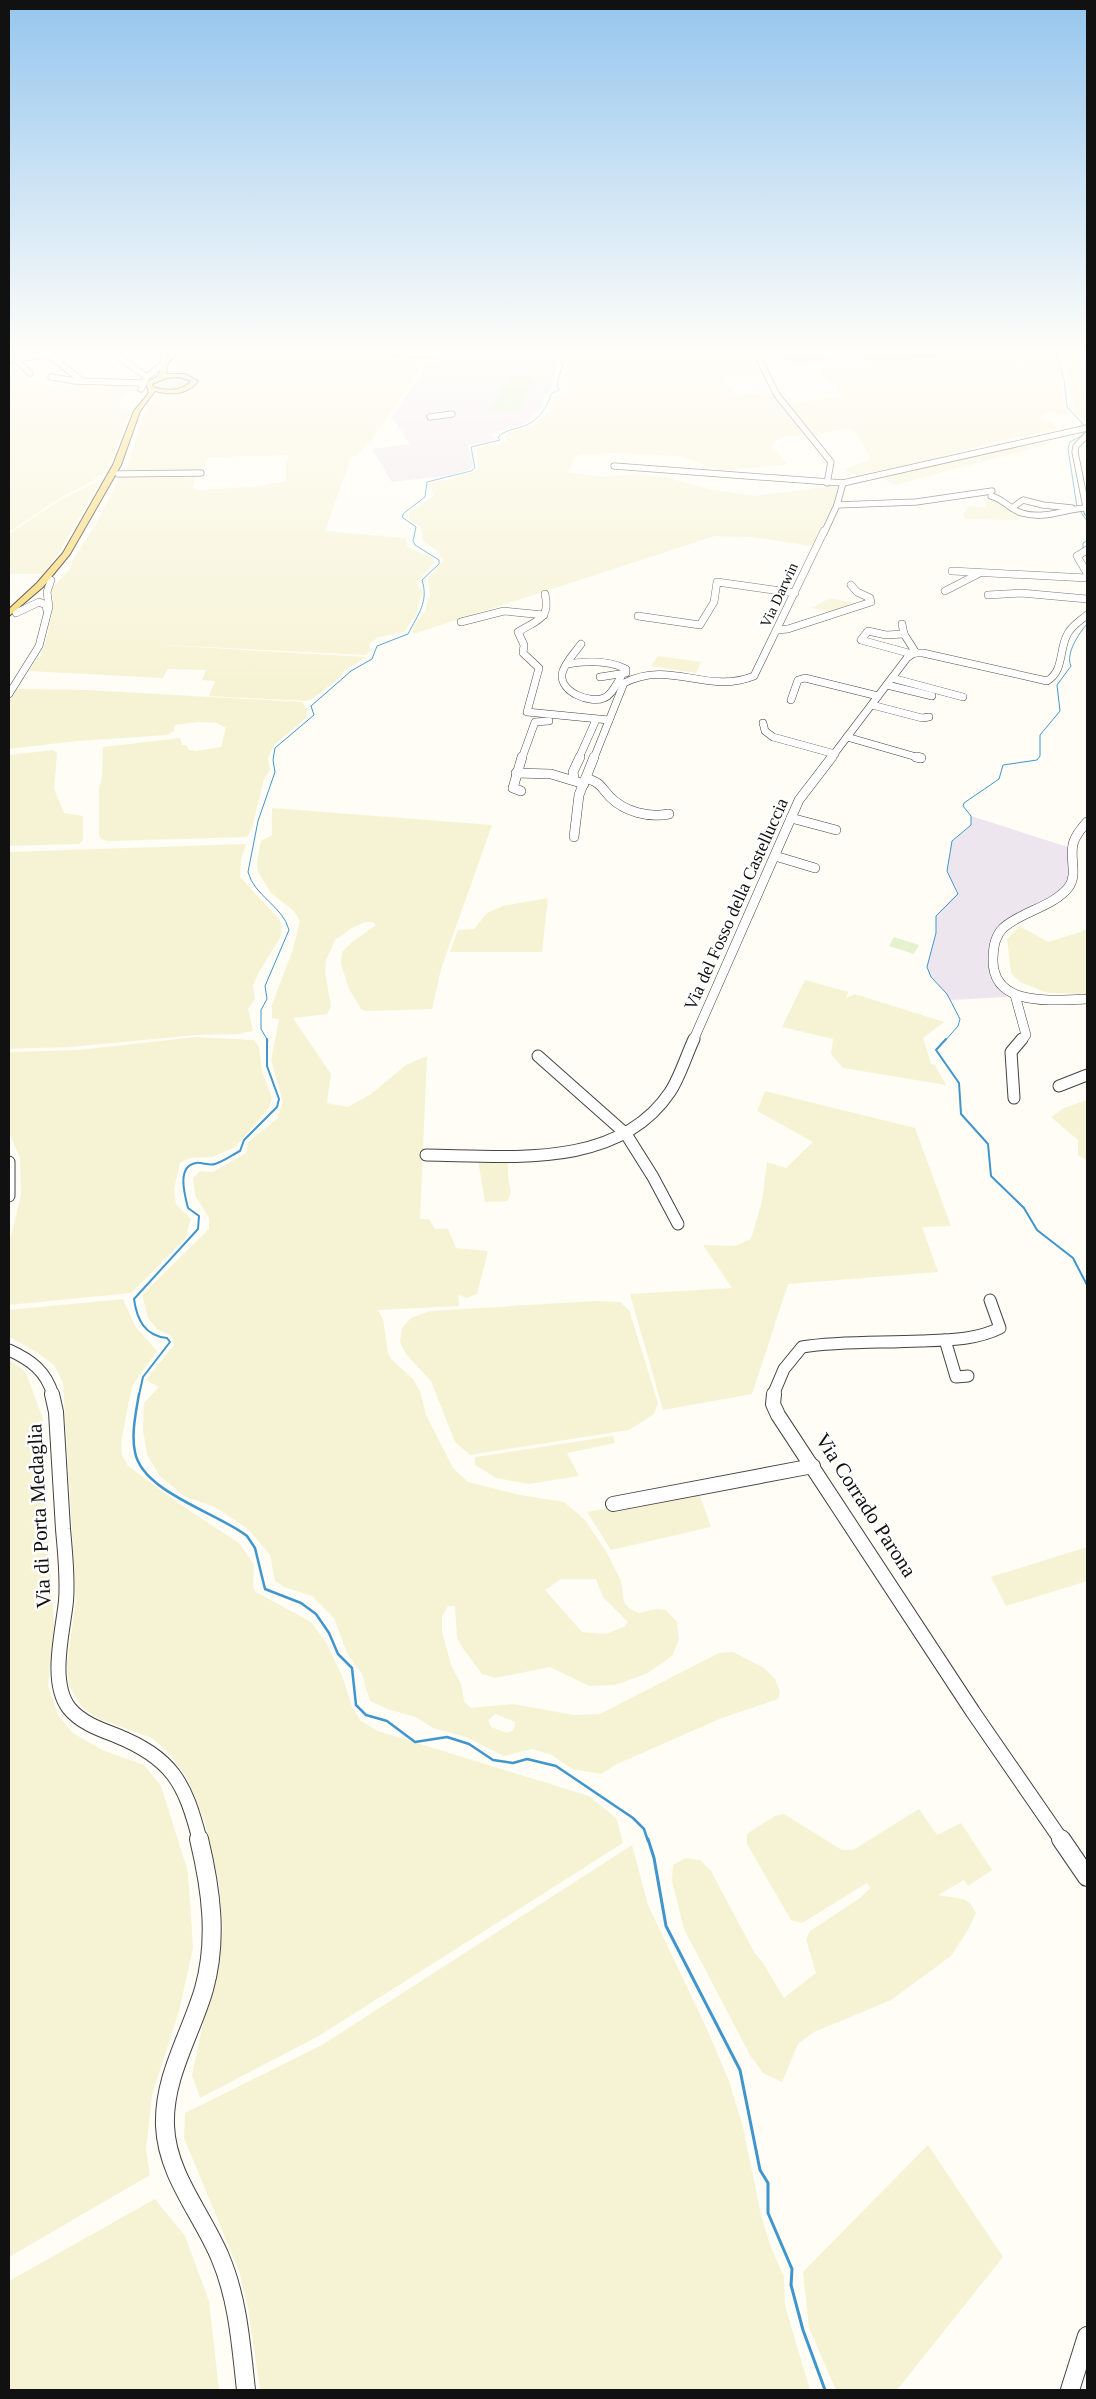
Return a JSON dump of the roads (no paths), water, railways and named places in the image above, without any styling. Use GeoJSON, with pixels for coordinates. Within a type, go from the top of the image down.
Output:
{"type":"FeatureCollection","features":[{"type":"Feature","properties":{"kind":"main road"},"geometry":{"type":"LineString","coordinates":[[9,618],[40,586],[70,547],[117,465]]}},
{"type":"Feature","properties":{"kind":"main road"},"geometry":{"type":"LineString","coordinates":[[12,613],[51,580],[72,554],[122,465]]}},
{"type":"Feature","properties":{"kind":"street"},"geometry":{"type":"LineString","coordinates":[[827,483],[830,465]]}},
{"type":"Feature","properties":{"kind":"street"},"geometry":{"type":"LineString","coordinates":[[614,466],[843,483],[923,465]]}},
{"type":"Feature","properties":{"kind":"street"},"geometry":{"type":"LineString","coordinates":[[1012,508],[1023,500],[1043,505],[1086,510],[1077,465]]}},
{"type":"Feature","properties":{"kind":"street"},"geometry":{"type":"LineString","coordinates":[[118,474],[201,473]]}},
{"type":"Feature","properties":{"kind":"street","name":"Via Darwin"},"geometry":{"type":"LineString","coordinates":[[574,837],[577,805],[624,683],[630,679],[647,674],[722,682],[748,679],[757,672],[837,504],[843,483]]}},
{"type":"Feature","properties":{"kind":"street"},"geometry":{"type":"LineString","coordinates":[[837,504],[924,502],[991,493],[1001,498],[1012,508],[1025,514],[1050,516],[1076,508]]}},
{"type":"Feature","properties":{"kind":"street"},"geometry":{"type":"LineString","coordinates":[[1084,551],[1078,557],[1087,573]]}},
{"type":"Feature","properties":{"kind":"street"},"geometry":{"type":"LineString","coordinates":[[952,571],[1087,578]]}},
{"type":"Feature","properties":{"kind":"street"},"geometry":{"type":"LineString","coordinates":[[945,591],[982,572]]}},
{"type":"Feature","properties":{"kind":"street"},"geometry":{"type":"LineString","coordinates":[[9,694],[38,650],[49,604],[47,592],[51,580]]}},
{"type":"Feature","properties":{"kind":"street"},"geometry":{"type":"LineString","coordinates":[[638,616],[700,624],[714,602],[717,582],[795,592]]}},
{"type":"Feature","properties":{"kind":"street"},"geometry":{"type":"LineString","coordinates":[[777,630],[788,630],[871,602],[870,598],[857,592],[851,585]]}},
{"type":"Feature","properties":{"kind":"street"},"geometry":{"type":"LineString","coordinates":[[988,594],[1021,592],[1087,599]]}},
{"type":"Feature","properties":{"kind":"street"},"geometry":{"type":"LineString","coordinates":[[544,594],[548,606],[540,616],[518,632],[524,645],[523,653],[539,668],[527,712],[609,720]]}},
{"type":"Feature","properties":{"kind":"street"},"geometry":{"type":"LineString","coordinates":[[12,613],[39,602],[45,604],[47,611]]}},
{"type":"Feature","properties":{"kind":"street"},"geometry":{"type":"LineString","coordinates":[[461,622],[504,611],[540,616]]}},
{"type":"Feature","properties":{"kind":"street"},"geometry":{"type":"LineString","coordinates":[[904,634],[886,635],[868,631],[862,640],[866,643],[914,654],[1047,681],[1053,678],[1059,664],[1068,632],[1087,615]]}},
{"type":"Feature","properties":{"kind":"street"},"geometry":{"type":"LineString","coordinates":[[902,624],[904,634],[914,654]]}},
{"type":"Feature","properties":{"kind":"street"},"geometry":{"type":"LineString","coordinates":[[582,644],[562,673],[564,683],[569,689],[590,700],[604,699],[626,673]]}},
{"type":"Feature","properties":{"kind":"street","name":"Via del Fosso della Castelluccia"},"geometry":{"type":"LineString","coordinates":[[426,1155],[563,1153],[596,1146],[626,1134],[649,1118],[671,1091],[800,800],[889,681],[914,654]]}},
{"type":"Feature","properties":{"kind":"street"},"geometry":{"type":"LineString","coordinates":[[567,664],[582,662],[620,666],[626,670],[626,673]]}},
{"type":"Feature","properties":{"kind":"street"},"geometry":{"type":"LineString","coordinates":[[600,677],[626,673],[647,674]]}},
{"type":"Feature","properties":{"kind":"street"},"geometry":{"type":"LineString","coordinates":[[791,700],[800,678],[878,696]]}},
{"type":"Feature","properties":{"kind":"street"},"geometry":{"type":"LineString","coordinates":[[889,681],[932,696]]}},
{"type":"Feature","properties":{"kind":"street"},"geometry":{"type":"LineString","coordinates":[[889,681],[963,697]]}},
{"type":"Feature","properties":{"kind":"street"},"geometry":{"type":"LineString","coordinates":[[827,695],[831,684]]}},
{"type":"Feature","properties":{"kind":"street"},"geometry":{"type":"LineString","coordinates":[[872,705],[922,718],[930,717]]}},
{"type":"Feature","properties":{"kind":"street"},"geometry":{"type":"LineString","coordinates":[[521,791],[513,788],[516,773],[537,721],[596,722],[573,772],[574,779]]}},
{"type":"Feature","properties":{"kind":"street"},"geometry":{"type":"LineString","coordinates":[[763,723],[765,730],[772,737],[835,754]]}},
{"type":"Feature","properties":{"kind":"street"},"geometry":{"type":"LineString","coordinates":[[847,737],[921,758]]}},
{"type":"Feature","properties":{"kind":"street"},"geometry":{"type":"LineString","coordinates":[[516,773],[530,772],[585,781],[604,787],[611,798],[629,810],[655,817],[669,814]]}},
{"type":"Feature","properties":{"kind":"street"},"geometry":{"type":"LineString","coordinates":[[791,818],[836,830]]}},
{"type":"Feature","properties":{"kind":"street"},"geometry":{"type":"LineString","coordinates":[[1087,822],[1078,833],[1072,846],[1071,857],[1075,876],[1068,888],[1042,906],[1005,926],[998,933],[992,962],[993,976],[1000,986],[1015,995],[1045,999],[1087,999]]}},
{"type":"Feature","properties":{"kind":"street"},"geometry":{"type":"LineString","coordinates":[[775,856],[815,868]]}},
{"type":"Feature","properties":{"kind":"street"},"geometry":{"type":"LineString","coordinates":[[1014,1098],[1010,1054],[1026,1035],[1017,1008],[1015,995]]}},
{"type":"Feature","properties":{"kind":"street"},"geometry":{"type":"LineString","coordinates":[[538,1056],[626,1134],[653,1177],[678,1224]]}},
{"type":"Feature","properties":{"kind":"street"},"geometry":{"type":"LineString","coordinates":[[1059,1086],[1087,1075]]}},
{"type":"Feature","properties":{"kind":"street"},"geometry":{"type":"LineString","coordinates":[[9,1162],[9,1196]]}},
{"type":"Feature","properties":{"kind":"street","name":"Via Corrado Parona"},"geometry":{"type":"LineString","coordinates":[[990,1300],[1000,1328],[997,1332],[987,1335],[946,1340],[810,1345],[798,1350],[784,1370],[773,1395],[773,1402],[778,1415],[973,1712],[1087,1876]]}},
{"type":"Feature","properties":{"kind":"street"},"geometry":{"type":"LineString","coordinates":[[946,1340],[956,1377],[968,1376]]}},
{"type":"Feature","properties":{"kind":"street","name":"Via di Porta Medaglia"},"geometry":{"type":"LineString","coordinates":[[9,1350],[33,1362],[42,1371],[52,1390],[56,1412],[67,1585],[66,1612],[60,1654],[60,1679],[64,1698],[71,1712],[80,1720],[140,1745],[163,1762],[174,1776],[185,1796],[200,1842],[212,1904],[212,1945],[204,1990],[177,2060],[168,2090],[165,2117],[166,2138],[178,2176],[226,2269],[233,2298],[246,2390]]}},
{"type":"Feature","properties":{"kind":"street"},"geometry":{"type":"LineString","coordinates":[[613,1504],[813,1466]]}},
{"type":"Feature","properties":{"kind":"street"},"geometry":{"type":"LineString","coordinates":[[1070,2390],[1087,2336]]}},
{"type":"Feature","properties":{"kind":"waterway"},"geometry":{"type":"LineString","coordinates":[[267,1039],[261,1029],[261,1010],[267,999],[265,986],[289,930],[281,914],[256,888],[248,872],[258,821],[275,772],[273,760],[275,748],[314,715],[311,706],[351,671],[372,659],[377,646],[408,634],[419,614],[423,601],[424,588],[422,580],[439,564],[439,560],[415,545],[413,541],[416,527],[402,517],[404,513],[425,497],[427,482],[471,471],[475,468],[474,465]]}},
{"type":"Feature","properties":{"kind":"waterway"},"geometry":{"type":"LineString","coordinates":[[1070,465],[1077,507]]}},
{"type":"Feature","properties":{"kind":"waterway"},"geometry":{"type":"LineString","coordinates":[[1080,511],[1087,521]]}},
{"type":"Feature","properties":{"kind":"waterway"},"geometry":{"type":"LineString","coordinates":[[1083,550],[1083,543],[1087,541]]}},
{"type":"Feature","properties":{"kind":"waterway"},"geometry":{"type":"LineString","coordinates":[[945,1041],[958,1026],[960,1019],[947,994],[931,977],[927,967],[936,933],[936,916],[958,894],[947,871],[952,841],[971,825],[971,816],[963,806],[964,803],[999,779],[1003,765],[1037,760],[1040,756],[1040,735],[1060,711],[1057,685],[1071,666],[1071,650],[1087,624]]}},
{"type":"Feature","properties":{"kind":"waterway"},"geometry":{"type":"LineString","coordinates":[[139,1395],[143,1377],[170,1342],[167,1338],[159,1337],[143,1326],[137,1314],[134,1299],[198,1229],[199,1216],[188,1208],[185,1196],[183,1182],[186,1170],[190,1165],[196,1163],[215,1164],[240,1151],[244,1140],[277,1107],[279,1099],[267,1066],[267,1039]]}},
{"type":"Feature","properties":{"kind":"waterway"},"geometry":{"type":"LineString","coordinates":[[946,1039],[936,1050],[959,1083],[961,1114],[988,1144],[991,1176],[1024,1208],[1037,1230],[1073,1258],[1087,1285]]}},
{"type":"Feature","properties":{"kind":"waterway"},"geometry":{"type":"LineString","coordinates":[[139,1394],[134,1423],[134,1438],[135,1452],[141,1466],[151,1479],[166,1490],[247,1536],[255,1548],[265,1589],[301,1603],[316,1614],[329,1633],[338,1654],[352,1668],[356,1705],[366,1715],[387,1721],[415,1742],[447,1737],[469,1744],[493,1760],[513,1763],[527,1759],[556,1766],[633,1818],[644,1829],[648,1841]]}},
{"type":"Feature","properties":{"kind":"waterway"},"geometry":{"type":"LineString","coordinates":[[648,1839],[654,1858],[666,1926],[740,2070],[760,2170],[768,2183],[768,2213],[792,2269],[791,2285],[803,2330],[825,2390]]}}]}
